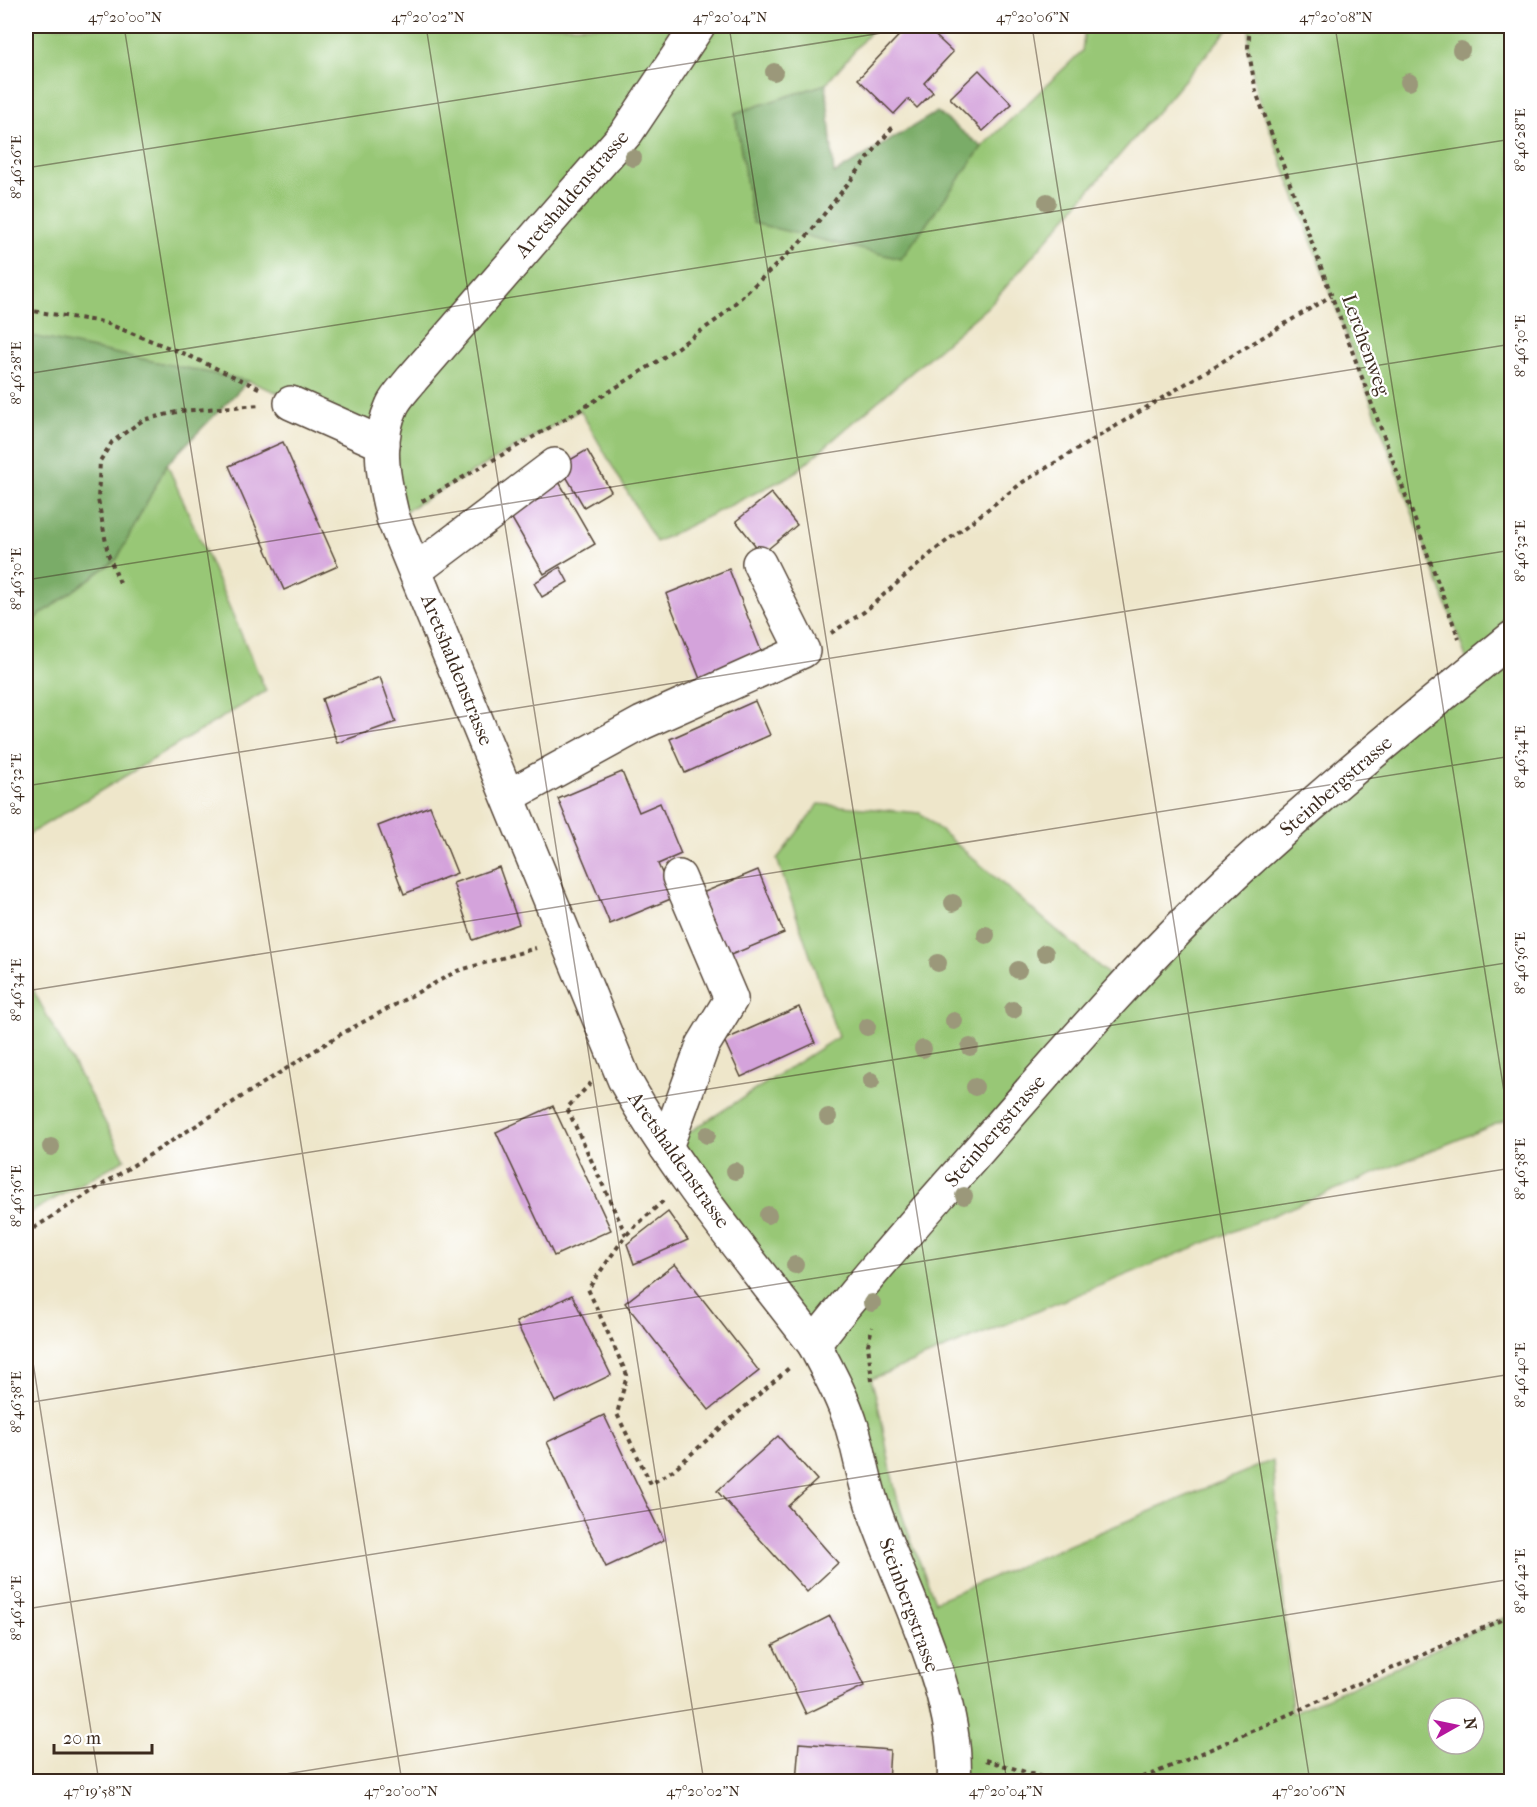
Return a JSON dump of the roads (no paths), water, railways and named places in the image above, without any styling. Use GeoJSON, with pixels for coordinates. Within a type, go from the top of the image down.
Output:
{"type":"FeatureCollection","features":[{"type":"Feature","properties":{"kind":"street","name":"Aretshaldenstrasse"},"geometry":{"type":"LineString","coordinates":[[698,26],[627,132],[412,379],[392,405],[383,444],[384,483],[393,518],[615,1059],[644,1115],[666,1147],[814,1344]]}},
{"type":"Feature","properties":{"kind":"street"},"geometry":{"type":"LineString","coordinates":[[291,403],[383,444]]}},
{"type":"Feature","properties":{"kind":"street"},"geometry":{"type":"LineString","coordinates":[[416,570],[555,465]]}},
{"type":"Feature","properties":{"kind":"street"},"geometry":{"type":"LineString","coordinates":[[509,796],[642,723],[803,651],[759,563]]}},
{"type":"Feature","properties":{"kind":"street","name":"Steinbergstrasse"},"geometry":{"type":"LineString","coordinates":[[968,1766],[872,1505],[852,1427],[838,1391],[814,1344],[850,1298],[1009,1115],[1122,986],[1180,926],[1327,792],[1512,638]]}},
{"type":"Feature","properties":{"kind":"street"},"geometry":{"type":"LineString","coordinates":[[666,1147],[704,1045],[731,999],[679,877]]}}]}
